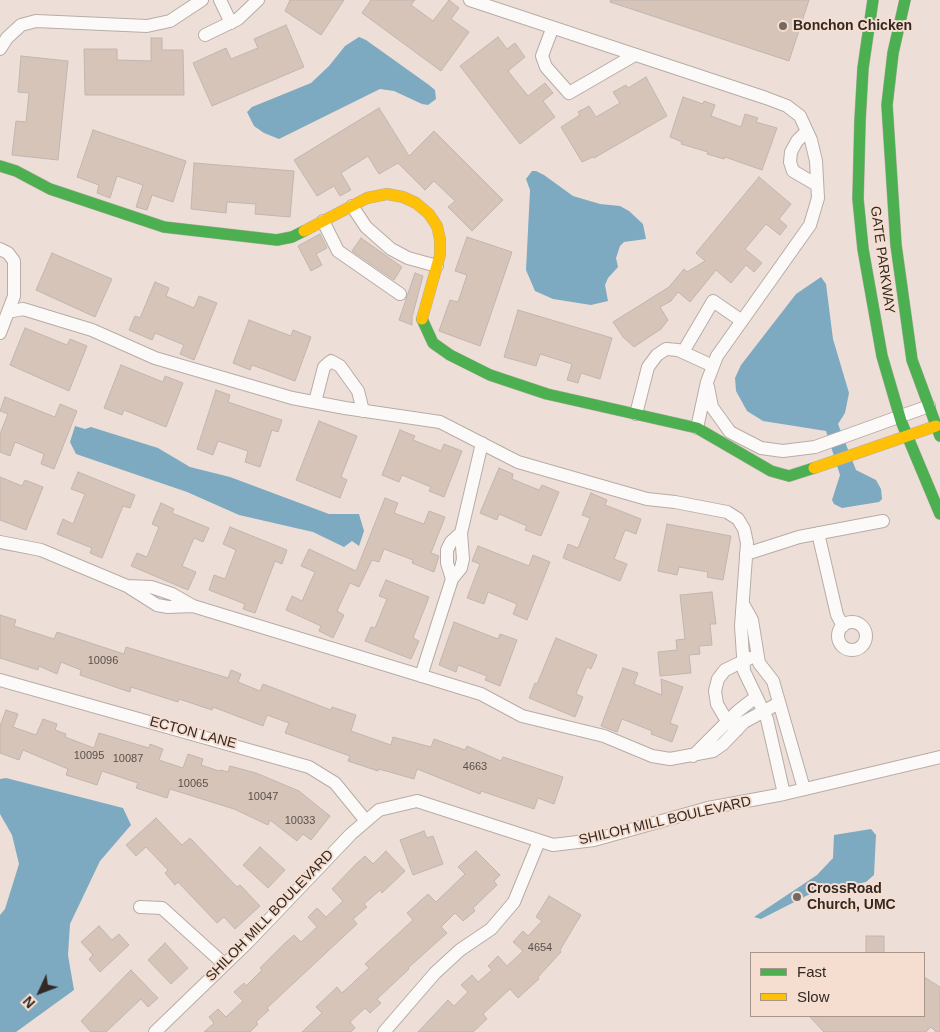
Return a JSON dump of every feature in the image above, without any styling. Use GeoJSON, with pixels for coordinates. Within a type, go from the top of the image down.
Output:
{"type":"FeatureCollection","features":[{"type":"Feature","properties":{"kind":"street"},"geometry":{"type":"LineString","coordinates":[[1,47],[7,38],[21,26],[36,21],[147,26],[170,21],[202,0]]}},
{"type":"Feature","properties":{"kind":"street"},"geometry":{"type":"LineString","coordinates":[[220,0],[231,22]]}},
{"type":"Feature","properties":{"kind":"street"},"geometry":{"type":"LineString","coordinates":[[205,35],[238,19],[258,0]]}},
{"type":"Feature","properties":{"kind":"street"},"geometry":{"type":"LineString","coordinates":[[470,0],[786,106],[800,116],[816,160],[818,198],[810,225],[717,356],[707,382],[697,428]]}},
{"type":"Feature","properties":{"kind":"street","name":"GATE PARKWAY"},"geometry":{"type":"LineString","coordinates":[[873,0],[863,68],[858,198],[864,258],[882,356],[907,436],[940,514]]}},
{"type":"Feature","properties":{"kind":"street","name":"GATE PARKWAY"},"geometry":{"type":"LineString","coordinates":[[905,0],[893,53],[887,106],[896,245],[912,360],[938,431]]}},
{"type":"Feature","properties":{"kind":"street"},"geometry":{"type":"LineString","coordinates":[[552,29],[542,56],[546,67],[568,94],[634,56]]}},
{"type":"Feature","properties":{"kind":"street"},"geometry":{"type":"LineString","coordinates":[[807,131],[797,141],[791,152],[790,162],[793,171],[817,185]]}},
{"type":"Feature","properties":{"kind":"street"},"geometry":{"type":"LineString","coordinates":[[0,166],[16,171],[57,192],[164,227],[277,240],[292,237],[367,198],[387,194],[416,203],[437,226],[440,239],[437,266],[422,320],[434,343],[450,355],[490,376],[547,394],[697,428],[771,472],[789,476],[907,436],[938,431]]}},
{"type":"Feature","properties":{"kind":"street"},"geometry":{"type":"LineString","coordinates":[[352,206],[366,227],[392,249],[408,258],[437,266]]}},
{"type":"Feature","properties":{"kind":"street"},"geometry":{"type":"LineString","coordinates":[[323,221],[338,251],[400,294]]}},
{"type":"Feature","properties":{"kind":"street"},"geometry":{"type":"LineString","coordinates":[[0,249],[8,253],[14,261],[14,296],[0,333]]}},
{"type":"Feature","properties":{"kind":"street"},"geometry":{"type":"LineString","coordinates":[[683,352],[713,301],[742,321]]}},
{"type":"Feature","properties":{"kind":"street"},"geometry":{"type":"LineString","coordinates":[[8,312],[23,309],[92,330],[155,358],[231,381],[315,402],[440,422],[518,462],[647,499],[675,502],[727,512],[738,519],[744,529],[746,554],[741,626],[744,671],[763,712],[784,794]]}},
{"type":"Feature","properties":{"kind":"street"},"geometry":{"type":"LineString","coordinates":[[636,414],[648,367],[657,355],[666,350],[683,352],[713,366]]}},
{"type":"Feature","properties":{"kind":"street"},"geometry":{"type":"LineString","coordinates":[[315,402],[324,367],[331,361],[340,366],[358,391],[363,411]]}},
{"type":"Feature","properties":{"kind":"street"},"geometry":{"type":"LineString","coordinates":[[707,382],[712,407],[730,432],[740,439],[761,448],[783,451],[815,447],[929,406]]}},
{"type":"Feature","properties":{"kind":"street"},"geometry":{"type":"LineString","coordinates":[[421,676],[452,578],[460,568],[463,559],[461,533],[482,443]]}},
{"type":"Feature","properties":{"kind":"street"},"geometry":{"type":"LineString","coordinates":[[746,554],[818,533],[883,521]]}},
{"type":"Feature","properties":{"kind":"street"},"geometry":{"type":"LineString","coordinates":[[818,533],[837,615],[843,626]]}},
{"type":"Feature","properties":{"kind":"street"},"geometry":{"type":"LineString","coordinates":[[0,542],[41,550],[127,586],[150,587],[172,594],[193,606],[481,694],[522,716],[604,736],[652,756],[670,759],[713,751],[723,744],[732,726],[756,697]]}},
{"type":"Feature","properties":{"kind":"street"},"geometry":{"type":"LineString","coordinates":[[743,604],[752,620],[759,663],[772,681],[804,789]]}},
{"type":"Feature","properties":{"kind":"street"},"geometry":{"type":"LineString","coordinates":[[732,726],[717,704],[715,691],[718,679],[725,670],[742,660],[757,655]]}},
{"type":"Feature","properties":{"kind":"street","name":"ECTON LANE"},"geometry":{"type":"LineString","coordinates":[[0,680],[309,767],[335,783],[366,821]]}},
{"type":"Feature","properties":{"kind":"street"},"geometry":{"type":"LineString","coordinates":[[732,726],[744,722],[779,703]]}},
{"type":"Feature","properties":{"kind":"street","name":"SHILOH MILL BOULEVARD"},"geometry":{"type":"LineString","coordinates":[[155,1032],[247,943],[311,873],[379,810],[417,801],[553,845],[594,840],[708,808],[784,794],[940,757]]}},
{"type":"Feature","properties":{"kind":"street"},"geometry":{"type":"LineString","coordinates":[[384,1032],[435,973],[460,950],[491,929],[514,902],[539,841]]}},
{"type":"Feature","properties":{"kind":"street"},"geometry":{"type":"LineString","coordinates":[[140,907],[162,908],[224,964]]}},
{"type":"Feature","properties":{"kind":"water"},"geometry":{"type":"Polygon","coordinates":[[[359,37],[429,85],[435,90],[436,99],[428,105],[422,104],[394,91],[380,89],[279,139],[264,133],[254,126],[247,112],[252,107],[311,83],[329,66],[345,46],[359,37]]]}},
{"type":"Feature","properties":{"kind":"water"},"geometry":{"type":"Polygon","coordinates":[[[532,171],[544,175],[573,196],[600,204],[620,206],[629,211],[643,224],[646,239],[624,242],[620,246],[616,258],[618,267],[608,278],[605,285],[608,301],[591,305],[553,299],[535,291],[526,270],[530,190],[526,179],[532,171]]]}},
{"type":"Feature","properties":{"kind":"water"},"geometry":{"type":"Polygon","coordinates":[[[821,277],[826,284],[833,339],[849,393],[845,413],[838,424],[856,470],[876,480],[881,489],[882,499],[879,502],[842,508],[834,504],[832,500],[840,475],[826,431],[763,421],[747,411],[736,391],[735,378],[741,365],[796,294],[821,277]]]}},
{"type":"Feature","properties":{"kind":"water"},"geometry":{"type":"Polygon","coordinates":[[[75,426],[85,429],[91,427],[158,448],[190,467],[230,477],[329,514],[359,514],[364,531],[359,546],[352,541],[344,547],[313,532],[239,515],[187,492],[76,454],[70,442],[75,426]]]}},
{"type":"Feature","properties":{"kind":"water"},"geometry":{"type":"Polygon","coordinates":[[[6,778],[123,808],[131,825],[100,861],[70,924],[68,955],[74,990],[16,1032],[0,1032],[0,915],[5,909],[19,864],[12,835],[0,814],[0,779],[6,778]]]}},
{"type":"Feature","properties":{"kind":"water"},"geometry":{"type":"Polygon","coordinates":[[[871,829],[876,835],[874,875],[866,882],[810,894],[761,919],[754,917],[817,875],[833,858],[834,835],[871,829]]]}},
{"type":"Feature","properties":{"kind":"building"},"geometry":{"type":"Polygon","coordinates":[[[290,0],[344,0],[321,35],[285,11],[290,0]]]}},
{"type":"Feature","properties":{"kind":"building"},"geometry":{"type":"Polygon","coordinates":[[[371,0],[415,0],[411,5],[433,21],[449,0],[459,8],[451,19],[469,32],[441,71],[362,13],[371,0]]]}},
{"type":"Feature","properties":{"kind":"building"},"geometry":{"type":"Polygon","coordinates":[[[611,0],[809,0],[789,61],[610,2],[611,0]]]}},
{"type":"Feature","properties":{"kind":"building"},"geometry":{"type":"Polygon","coordinates":[[[286,25],[304,67],[212,106],[193,63],[226,48],[231,59],[258,48],[254,39],[286,25]]]}},
{"type":"Feature","properties":{"kind":"building"},"geometry":{"type":"Polygon","coordinates":[[[498,37],[507,49],[515,43],[525,57],[508,71],[528,96],[545,83],[553,93],[543,101],[555,117],[520,144],[460,66],[498,37]]]}},
{"type":"Feature","properties":{"kind":"building"},"geometry":{"type":"Polygon","coordinates":[[[151,38],[162,38],[162,50],[183,50],[184,95],[85,95],[84,49],[117,49],[117,60],[151,61],[151,38]]]}},
{"type":"Feature","properties":{"kind":"building"},"geometry":{"type":"Polygon","coordinates":[[[21,56],[68,61],[58,160],[12,155],[16,121],[26,122],[29,93],[18,92],[21,56]]]}},
{"type":"Feature","properties":{"kind":"building"},"geometry":{"type":"Polygon","coordinates":[[[646,77],[667,116],[594,158],[582,162],[561,127],[580,115],[578,112],[589,106],[596,117],[620,103],[613,92],[626,85],[628,88],[646,77]]]}},
{"type":"Feature","properties":{"kind":"building"},"geometry":{"type":"Polygon","coordinates":[[[683,97],[703,104],[704,101],[715,105],[711,116],[741,127],[745,114],[758,118],[756,122],[777,128],[762,170],[725,157],[724,159],[707,154],[708,152],[681,144],[682,142],[670,137],[683,97]]]}},
{"type":"Feature","properties":{"kind":"building"},"geometry":{"type":"Polygon","coordinates":[[[379,108],[409,156],[434,131],[503,200],[472,231],[448,207],[455,201],[434,181],[425,190],[398,163],[379,174],[368,156],[341,173],[351,190],[340,196],[334,186],[317,196],[294,160],[379,108]]]}},
{"type":"Feature","properties":{"kind":"building"},"geometry":{"type":"Polygon","coordinates":[[[93,130],[186,161],[173,202],[152,195],[147,210],[136,207],[143,185],[117,176],[110,198],[97,193],[99,185],[77,177],[93,130]]]}},
{"type":"Feature","properties":{"kind":"building"},"geometry":{"type":"Polygon","coordinates":[[[194,163],[294,171],[290,217],[255,214],[256,204],[227,202],[226,213],[191,209],[194,163]]]}},
{"type":"Feature","properties":{"kind":"building"},"geometry":{"type":"Polygon","coordinates":[[[759,177],[791,204],[779,219],[787,226],[780,235],[766,224],[745,249],[762,263],[754,272],[746,265],[731,283],[716,270],[690,302],[678,292],[671,301],[660,307],[668,320],[661,329],[634,347],[623,337],[613,322],[669,287],[684,269],[687,272],[705,261],[696,253],[759,177]]]}},
{"type":"Feature","properties":{"kind":"building"},"geometry":{"type":"Polygon","coordinates":[[[320,234],[327,248],[316,254],[322,265],[311,271],[298,246],[320,234]]]}},
{"type":"Feature","properties":{"kind":"building"},"geometry":{"type":"Polygon","coordinates":[[[467,237],[512,252],[480,346],[439,331],[450,300],[458,302],[467,275],[455,271],[467,237]]]}},
{"type":"Feature","properties":{"kind":"building"},"geometry":{"type":"Polygon","coordinates":[[[361,238],[402,267],[394,280],[352,251],[361,238]]]}},
{"type":"Feature","properties":{"kind":"building"},"geometry":{"type":"Polygon","coordinates":[[[52,253],[112,279],[95,317],[36,290],[52,253]]]}},
{"type":"Feature","properties":{"kind":"building"},"geometry":{"type":"Polygon","coordinates":[[[415,273],[423,276],[412,317],[412,325],[399,320],[415,273]]]}},
{"type":"Feature","properties":{"kind":"building"},"geometry":{"type":"Polygon","coordinates":[[[155,282],[169,288],[166,296],[194,308],[199,296],[217,303],[194,360],[180,354],[184,345],[155,333],[152,340],[129,330],[135,316],[140,318],[155,282]]]}},
{"type":"Feature","properties":{"kind":"building"},"geometry":{"type":"Polygon","coordinates":[[[518,310],[612,338],[600,379],[581,373],[578,383],[567,380],[572,364],[540,354],[536,366],[504,357],[518,310]]]}},
{"type":"Feature","properties":{"kind":"building"},"geometry":{"type":"Polygon","coordinates":[[[249,320],[291,336],[293,330],[311,337],[295,381],[252,365],[250,370],[233,363],[249,320]]]}},
{"type":"Feature","properties":{"kind":"building"},"geometry":{"type":"Polygon","coordinates":[[[25,328],[67,345],[70,339],[87,346],[69,391],[10,365],[25,328]]]}},
{"type":"Feature","properties":{"kind":"building"},"geometry":{"type":"Polygon","coordinates":[[[121,365],[163,382],[165,376],[183,383],[166,427],[124,410],[122,415],[104,408],[121,365]]]}},
{"type":"Feature","properties":{"kind":"building"},"geometry":{"type":"Polygon","coordinates":[[[216,390],[230,395],[228,402],[282,420],[278,432],[272,430],[260,467],[245,462],[248,451],[218,441],[213,455],[197,449],[216,390]]]}},
{"type":"Feature","properties":{"kind":"building"},"geometry":{"type":"Polygon","coordinates":[[[5,397],[55,417],[60,404],[77,411],[54,469],[41,464],[44,454],[15,442],[10,456],[0,452],[0,434],[8,414],[0,411],[5,397]]]}},
{"type":"Feature","properties":{"kind":"building"},"geometry":{"type":"Polygon","coordinates":[[[319,421],[357,436],[341,477],[347,480],[340,498],[296,480],[319,421]]]}},
{"type":"Feature","properties":{"kind":"building"},"geometry":{"type":"Polygon","coordinates":[[[400,430],[415,436],[413,440],[441,451],[444,444],[462,451],[444,497],[429,491],[431,487],[402,475],[399,482],[382,475],[400,430]]]}},
{"type":"Feature","properties":{"kind":"building"},"geometry":{"type":"Polygon","coordinates":[[[499,468],[513,474],[512,479],[539,490],[542,485],[559,492],[541,536],[525,530],[527,526],[499,514],[497,520],[480,513],[499,468]]]}},
{"type":"Feature","properties":{"kind":"building"},"geometry":{"type":"Polygon","coordinates":[[[78,472],[135,495],[130,508],[123,506],[102,558],[90,553],[92,548],[57,534],[63,519],[73,524],[85,494],[71,489],[78,472]]]}},
{"type":"Feature","properties":{"kind":"building"},"geometry":{"type":"Polygon","coordinates":[[[0,477],[22,486],[25,480],[43,487],[26,530],[0,520],[0,477]]]}},
{"type":"Feature","properties":{"kind":"building"},"geometry":{"type":"Polygon","coordinates":[[[591,493],[607,500],[605,505],[641,519],[636,534],[625,530],[614,559],[627,564],[620,581],[563,558],[568,544],[578,548],[590,518],[582,515],[591,493]]]}},
{"type":"Feature","properties":{"kind":"building"},"geometry":{"type":"Polygon","coordinates":[[[385,498],[398,503],[394,513],[424,524],[429,511],[445,517],[431,553],[439,556],[434,572],[412,563],[413,560],[384,549],[379,562],[372,560],[359,587],[350,583],[337,611],[344,615],[333,638],[319,631],[321,626],[286,610],[292,596],[302,601],[315,572],[301,566],[309,549],[356,571],[385,498]]]}},
{"type":"Feature","properties":{"kind":"building"},"geometry":{"type":"Polygon","coordinates":[[[161,503],[174,509],[172,513],[209,528],[203,542],[194,538],[182,566],[196,572],[188,590],[131,566],[137,553],[147,557],[159,527],[152,524],[161,503]]]}},
{"type":"Feature","properties":{"kind":"building"},"geometry":{"type":"Polygon","coordinates":[[[667,524],[731,536],[723,580],[707,577],[708,572],[679,567],[677,575],[658,571],[667,524]]]}},
{"type":"Feature","properties":{"kind":"building"},"geometry":{"type":"Polygon","coordinates":[[[230,527],[287,550],[282,564],[275,561],[255,613],[243,609],[245,604],[209,590],[214,575],[225,579],[236,550],[223,544],[230,527]]]}},
{"type":"Feature","properties":{"kind":"building"},"geometry":{"type":"Polygon","coordinates":[[[478,546],[529,566],[533,555],[550,562],[527,620],[513,614],[517,604],[488,592],[484,604],[467,598],[480,564],[472,561],[478,546]]]}},
{"type":"Feature","properties":{"kind":"building"},"geometry":{"type":"Polygon","coordinates":[[[386,580],[429,597],[413,638],[419,641],[411,659],[365,641],[371,627],[375,628],[387,599],[379,596],[386,580]]]}},
{"type":"Feature","properties":{"kind":"building"},"geometry":{"type":"Polygon","coordinates":[[[712,592],[716,624],[710,624],[712,645],[699,646],[700,654],[689,655],[691,673],[660,676],[658,652],[677,650],[676,640],[685,639],[680,595],[712,592]]]}},
{"type":"Feature","properties":{"kind":"building"},"geometry":{"type":"Polygon","coordinates":[[[0,615],[16,620],[14,626],[54,639],[57,632],[124,654],[126,647],[228,678],[231,670],[241,674],[238,682],[260,691],[263,684],[331,710],[332,707],[356,715],[351,731],[391,745],[393,737],[431,747],[434,739],[465,750],[467,746],[501,761],[503,757],[563,777],[554,804],[538,798],[534,809],[481,791],[480,794],[417,769],[414,779],[379,769],[378,771],[348,761],[350,756],[285,733],[289,723],[267,715],[263,726],[213,707],[212,710],[179,699],[178,702],[131,687],[130,692],[80,675],[81,670],[61,662],[57,674],[39,666],[38,670],[0,658],[0,615]]]}},
{"type":"Feature","properties":{"kind":"building"},"geometry":{"type":"Polygon","coordinates":[[[454,622],[498,639],[500,634],[517,640],[500,686],[485,680],[487,676],[458,665],[456,672],[439,665],[454,622]]]}},
{"type":"Feature","properties":{"kind":"building"},"geometry":{"type":"Polygon","coordinates":[[[556,638],[597,655],[591,669],[587,667],[576,694],[583,697],[575,717],[529,698],[535,683],[537,684],[556,638]]]}},
{"type":"Feature","properties":{"kind":"building"},"geometry":{"type":"Polygon","coordinates":[[[623,668],[638,673],[634,684],[662,695],[661,679],[683,687],[670,723],[678,726],[672,742],[651,734],[652,731],[622,719],[617,732],[601,726],[623,668]]]}},
{"type":"Feature","properties":{"kind":"building"},"geometry":{"type":"Polygon","coordinates":[[[6,710],[18,714],[13,727],[36,735],[43,719],[57,724],[55,730],[66,734],[65,737],[94,748],[99,733],[149,748],[150,744],[163,749],[159,760],[183,768],[188,754],[203,759],[201,765],[219,771],[228,772],[230,766],[256,773],[299,791],[330,816],[311,840],[303,834],[297,841],[270,820],[268,825],[234,809],[170,789],[167,798],[136,788],[138,783],[102,771],[97,785],[66,775],[68,769],[23,750],[19,760],[0,753],[0,726],[6,710]]]}},
{"type":"Feature","properties":{"kind":"building"},"geometry":{"type":"Polygon","coordinates":[[[156,818],[182,845],[190,838],[237,887],[240,885],[260,906],[235,929],[224,917],[217,923],[178,882],[175,885],[165,873],[168,870],[146,847],[136,856],[126,845],[156,818]]]}},
{"type":"Feature","properties":{"kind":"building"},"geometry":{"type":"Polygon","coordinates":[[[424,831],[427,838],[433,836],[443,864],[413,875],[400,840],[424,831]]]}},
{"type":"Feature","properties":{"kind":"building"},"geometry":{"type":"Polygon","coordinates":[[[260,847],[285,870],[268,888],[243,865],[260,847]]]}},
{"type":"Feature","properties":{"kind":"building"},"geometry":{"type":"Polygon","coordinates":[[[386,851],[405,871],[382,893],[380,890],[364,904],[367,907],[353,919],[357,924],[267,1008],[269,1010],[256,1022],[258,1024],[250,1032],[204,1032],[214,1023],[209,1017],[218,1009],[226,1017],[243,1001],[234,992],[244,983],[246,986],[262,970],[260,968],[285,943],[294,935],[301,942],[317,927],[308,917],[317,908],[326,917],[343,901],[332,889],[356,864],[365,856],[373,864],[386,851]]]}},
{"type":"Feature","properties":{"kind":"building"},"geometry":{"type":"Polygon","coordinates":[[[476,851],[500,875],[494,881],[497,885],[473,908],[475,911],[463,921],[455,913],[441,927],[447,933],[377,999],[381,1003],[370,1013],[365,1008],[350,1022],[355,1028],[351,1032],[302,1032],[322,1013],[316,1007],[337,987],[342,993],[369,968],[365,964],[413,920],[407,913],[428,894],[436,902],[465,874],[458,867],[476,851]]]}},
{"type":"Feature","properties":{"kind":"building"},"geometry":{"type":"Polygon","coordinates":[[[549,896],[581,915],[560,950],[561,952],[538,977],[539,979],[518,998],[510,989],[483,1014],[487,1019],[473,1032],[418,1032],[448,1000],[454,1006],[468,992],[461,985],[472,975],[478,982],[492,970],[488,966],[498,956],[507,966],[523,951],[513,942],[523,931],[528,936],[542,921],[536,917],[549,896]]]}},
{"type":"Feature","properties":{"kind":"building"},"geometry":{"type":"Polygon","coordinates":[[[99,926],[112,940],[119,934],[129,945],[100,972],[89,959],[93,955],[81,942],[99,926]]]}},
{"type":"Feature","properties":{"kind":"building"},"geometry":{"type":"Polygon","coordinates":[[[866,936],[884,936],[884,952],[866,952],[866,936]]]}},
{"type":"Feature","properties":{"kind":"building"},"geometry":{"type":"Polygon","coordinates":[[[165,943],[188,968],[171,984],[148,960],[165,943]]]}},
{"type":"Feature","properties":{"kind":"building"},"geometry":{"type":"Polygon","coordinates":[[[131,970],[158,998],[148,1007],[141,999],[106,1032],[91,1032],[81,1021],[131,970]]]}},
{"type":"Feature","properties":{"kind":"building"},"geometry":{"type":"Polygon","coordinates":[[[925,978],[940,987],[940,1032],[936,1032],[931,1027],[926,1032],[824,1032],[810,1017],[925,1017],[925,978]]]}},
{"type":"Feature","properties":{"kind":"traffic: fast"},"geometry":{"type":"LineString","coordinates":[[873,0],[863,68],[860,121],[858,199],[863,249],[882,356],[901,421],[940,514]]}},
{"type":"Feature","properties":{"kind":"traffic: fast"},"geometry":{"type":"LineString","coordinates":[[905,0],[893,53],[887,105],[896,245],[912,360],[940,436]]}},
{"type":"Feature","properties":{"kind":"traffic: fast"},"geometry":{"type":"LineString","coordinates":[[0,166],[16,171],[50,189],[164,227],[277,240],[292,237],[304,231]]}},
{"type":"Feature","properties":{"kind":"traffic: fast"},"geometry":{"type":"LineString","coordinates":[[422,319],[433,343],[450,355],[490,375],[547,394],[697,428],[771,471],[789,476],[814,468]]}},
{"type":"Feature","properties":{"kind":"traffic: slow"},"geometry":{"type":"LineString","coordinates":[[304,231],[367,198],[387,194],[403,197],[416,203],[429,214],[437,226],[440,239],[440,255],[422,319]]}},
{"type":"Feature","properties":{"kind":"traffic: slow"},"geometry":{"type":"LineString","coordinates":[[814,468],[936,426]]}},
{"type":"Feature","properties":{"kind":"place","name":"Bonchon Chicken"},"geometry":{"type":"Point","coordinates":[783,26]}},
{"type":"Feature","properties":{"kind":"place","name":"CrossRoad Church, UMC"},"geometry":{"type":"Point","coordinates":[797,897]}}]}
